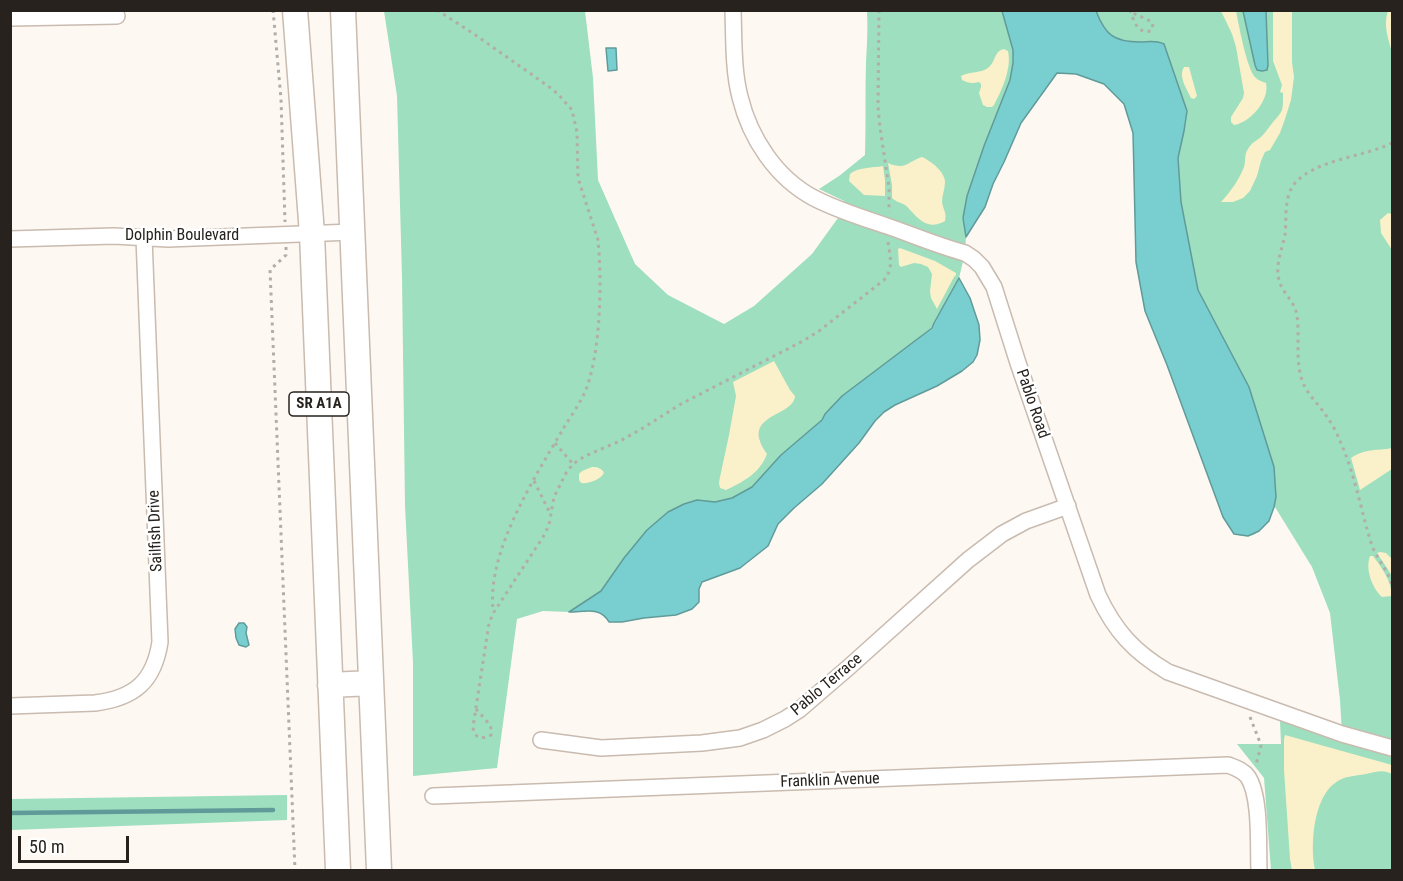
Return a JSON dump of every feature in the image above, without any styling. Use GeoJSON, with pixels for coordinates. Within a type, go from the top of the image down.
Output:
{"type":"FeatureCollection","features":[{"type":"Feature","properties":{"kind":"main road","name":"SR A1A"},"geometry":{"type":"LineString","coordinates":[[295,10],[312,234],[338,870]]}},
{"type":"Feature","properties":{"kind":"main road","name":"SR A1A"},"geometry":{"type":"LineString","coordinates":[[343,10],[379,870]]}},
{"type":"Feature","properties":{"kind":"main road"},"geometry":{"type":"LineString","coordinates":[[330,685],[371,683]]}},
{"type":"Feature","properties":{"kind":"street","name":"Pablo Road"},"geometry":{"type":"LineString","coordinates":[[733,10],[739,96],[753,133],[768,158],[780,171],[800,189],[815,198],[843,211],[965,253],[982,267],[994,287],[1098,594],[1118,631],[1135,649],[1168,672],[1342,734],[1392,748]]}},
{"type":"Feature","properties":{"kind":"street"},"geometry":{"type":"LineString","coordinates":[[10,18],[117,16]]}},
{"type":"Feature","properties":{"kind":"street","name":"Dolphin Boulevard"},"geometry":{"type":"LineString","coordinates":[[10,239],[114,236],[168,239],[352,232]]}},
{"type":"Feature","properties":{"kind":"street","name":"Sailfish Drive"},"geometry":{"type":"LineString","coordinates":[[10,706],[108,702],[126,696],[136,689],[152,671],[158,657],[160,642],[144,238]]}},
{"type":"Feature","properties":{"kind":"street","name":"Pablo Terrace"},"geometry":{"type":"LineString","coordinates":[[541,740],[601,748],[702,743],[740,738],[763,730],[799,710],[968,560],[1002,534],[1026,521],[1068,506]]}},
{"type":"Feature","properties":{"kind":"street","name":"Franklin Avenue"},"geometry":{"type":"LineString","coordinates":[[433,796],[1228,765],[1239,769],[1247,776],[1251,784]]}},
{"type":"Feature","properties":{"kind":"street"},"geometry":{"type":"LineString","coordinates":[[1251,784],[1256,803],[1259,870]]}},
{"type":"Feature","properties":{"kind":"path"},"geometry":{"type":"LineString","coordinates":[[273,10],[281,99],[286,255],[270,270],[295,870]]}},
{"type":"Feature","properties":{"kind":"path"},"geometry":{"type":"LineString","coordinates":[[437,10],[558,94],[572,110],[577,132],[578,178],[598,240],[597,341],[589,380],[584,394],[519,508],[499,559],[492,599],[494,612]]}},
{"type":"Feature","properties":{"kind":"path"},"geometry":{"type":"LineString","coordinates":[[476,709],[491,726],[491,735],[486,738],[477,736],[473,727],[489,623],[543,537],[549,525],[554,497],[573,464],[585,456],[620,441],[681,404],[780,354],[819,331],[890,273],[891,262],[887,238],[889,188],[879,128],[878,106],[879,10]]}},
{"type":"Feature","properties":{"kind":"path"},"geometry":{"type":"LineString","coordinates":[[1131,11],[1153,24],[1151,31],[1143,31],[1137,27],[1131,11]]}},
{"type":"Feature","properties":{"kind":"path"},"geometry":{"type":"LineString","coordinates":[[1392,143],[1333,162],[1311,171],[1296,181],[1288,197],[1285,233],[1278,258],[1279,281],[1297,314],[1297,350],[1301,378],[1306,391],[1328,418],[1340,439],[1372,546],[1390,577],[1392,585]]}},
{"type":"Feature","properties":{"kind":"path"},"geometry":{"type":"LineString","coordinates":[[555,443],[573,464]]}},
{"type":"Feature","properties":{"kind":"path"},"geometry":{"type":"LineString","coordinates":[[533,481],[550,514]]}},
{"type":"Feature","properties":{"kind":"path"},"geometry":{"type":"LineString","coordinates":[[1244,699],[1260,745],[1251,784]]}},
{"type":"Feature","properties":{"kind":"green space"},"geometry":{"type":"Polygon","coordinates":[[[384,11],[585,11],[593,78],[598,180],[635,264],[668,295],[724,324],[754,306],[812,254],[843,211],[844,201],[819,189],[865,155],[867,11],[1392,11],[1392,870],[1271,870],[1264,778],[1237,744],[1281,744],[1280,721],[1342,734],[1330,613],[1312,567],[1275,507],[1262,529],[1249,536],[1234,534],[1223,517],[1145,311],[1136,262],[1133,133],[1124,104],[1104,84],[1076,74],[1057,73],[1021,123],[985,207],[966,237],[959,278],[932,327],[825,414],[822,420],[781,455],[752,487],[732,498],[715,502],[697,500],[647,530],[601,591],[569,612],[543,611],[517,619],[497,768],[413,776],[413,663],[405,506],[397,96],[384,11]]]}},
{"type":"Feature","properties":{"kind":"green space"},"geometry":{"type":"Polygon","coordinates":[[[287,795],[287,820],[11,830],[11,799],[287,795]]]}},
{"type":"Feature","properties":{"kind":"sand"},"geometry":{"type":"Polygon","coordinates":[[[1220,11],[1236,11],[1248,63],[1254,76],[1266,83],[1265,96],[1258,110],[1246,120],[1234,125],[1231,117],[1244,93],[1236,47],[1220,11]]]}},
{"type":"Feature","properties":{"kind":"sand"},"geometry":{"type":"Polygon","coordinates":[[[1273,11],[1292,11],[1294,77],[1291,100],[1280,133],[1270,150],[1265,152],[1250,191],[1243,198],[1233,202],[1221,202],[1240,177],[1249,147],[1263,135],[1282,109],[1283,93],[1280,92],[1282,85],[1273,61],[1273,11]]]}},
{"type":"Feature","properties":{"kind":"sand"},"geometry":{"type":"Polygon","coordinates":[[[1388,11],[1392,11],[1392,52],[1386,26],[1388,11]]]}},
{"type":"Feature","properties":{"kind":"sand"},"geometry":{"type":"Polygon","coordinates":[[[1004,49],[1008,51],[1009,58],[1006,79],[994,105],[987,107],[983,105],[979,93],[981,84],[966,82],[961,76],[986,69],[998,52],[1004,49]]]}},
{"type":"Feature","properties":{"kind":"sand"},"geometry":{"type":"Polygon","coordinates":[[[1184,67],[1189,67],[1197,96],[1194,99],[1191,98],[1184,83],[1182,71],[1184,67]]]}},
{"type":"Feature","properties":{"kind":"sand"},"geometry":{"type":"Polygon","coordinates":[[[922,157],[937,167],[944,178],[942,202],[945,221],[935,225],[923,222],[906,206],[892,198],[888,163],[903,166],[922,157]]]}},
{"type":"Feature","properties":{"kind":"sand"},"geometry":{"type":"Polygon","coordinates":[[[883,166],[885,196],[864,195],[849,181],[850,174],[857,170],[883,166]]]}},
{"type":"Feature","properties":{"kind":"sand"},"geometry":{"type":"Polygon","coordinates":[[[1388,213],[1392,214],[1392,250],[1381,233],[1380,220],[1388,213]]]}},
{"type":"Feature","properties":{"kind":"sand"},"geometry":{"type":"Polygon","coordinates":[[[898,249],[935,261],[956,273],[937,309],[931,298],[932,274],[928,267],[914,263],[901,267],[898,249]]]}},
{"type":"Feature","properties":{"kind":"sand"},"geometry":{"type":"Polygon","coordinates":[[[774,361],[795,396],[793,402],[762,425],[759,432],[760,441],[767,454],[760,467],[739,484],[726,490],[720,488],[720,477],[736,396],[733,382],[774,361]]]}},
{"type":"Feature","properties":{"kind":"sand"},"geometry":{"type":"Polygon","coordinates":[[[1392,448],[1392,469],[1360,490],[1351,458],[1367,451],[1392,448]]]}},
{"type":"Feature","properties":{"kind":"sand"},"geometry":{"type":"Polygon","coordinates":[[[592,467],[599,468],[604,473],[594,481],[581,483],[579,474],[592,467]]]}},
{"type":"Feature","properties":{"kind":"sand"},"geometry":{"type":"Polygon","coordinates":[[[1377,553],[1386,553],[1392,559],[1391,574],[1377,553]]]}},
{"type":"Feature","properties":{"kind":"sand"},"geometry":{"type":"Polygon","coordinates":[[[1370,556],[1373,556],[1386,575],[1392,596],[1382,597],[1375,589],[1368,567],[1370,556]]]}},
{"type":"Feature","properties":{"kind":"sand"},"geometry":{"type":"Polygon","coordinates":[[[1285,735],[1392,765],[1392,774],[1379,771],[1345,778],[1328,790],[1318,811],[1313,836],[1315,870],[1292,870],[1284,770],[1285,735]]]}},
{"type":"Feature","properties":{"kind":"water"},"geometry":{"type":"Polygon","coordinates":[[[1002,11],[1096,11],[1103,26],[1117,38],[1131,42],[1164,44],[1187,111],[1178,158],[1181,202],[1198,290],[1249,387],[1274,467],[1276,497],[1274,507],[1269,521],[1259,531],[1248,536],[1234,534],[1223,517],[1145,311],[1136,262],[1133,133],[1124,104],[1104,84],[1076,74],[1057,73],[1021,123],[985,207],[966,237],[963,218],[967,196],[1010,80],[1013,63],[1013,50],[1002,11]]]}},
{"type":"Feature","properties":{"kind":"water"},"geometry":{"type":"Polygon","coordinates":[[[1243,11],[1266,11],[1267,70],[1257,70],[1243,11]]]}},
{"type":"Feature","properties":{"kind":"water"},"geometry":{"type":"Polygon","coordinates":[[[606,48],[616,48],[617,70],[608,71],[606,48]]]}},
{"type":"Feature","properties":{"kind":"water"},"geometry":{"type":"Polygon","coordinates":[[[959,278],[970,298],[979,325],[980,340],[973,362],[937,386],[884,412],[822,484],[778,524],[768,546],[740,568],[702,582],[699,589],[699,602],[692,609],[676,615],[609,622],[597,612],[569,612],[601,591],[647,530],[668,512],[697,500],[715,502],[732,498],[752,487],[781,455],[822,420],[842,396],[932,328],[959,278]]]}},
{"type":"Feature","properties":{"kind":"water"},"geometry":{"type":"Polygon","coordinates":[[[239,623],[244,623],[247,627],[249,645],[246,647],[239,645],[236,638],[235,629],[239,623]]]}},
{"type":"Feature","properties":{"kind":"waterway"},"geometry":{"type":"LineString","coordinates":[[10,813],[273,810]]}}]}
